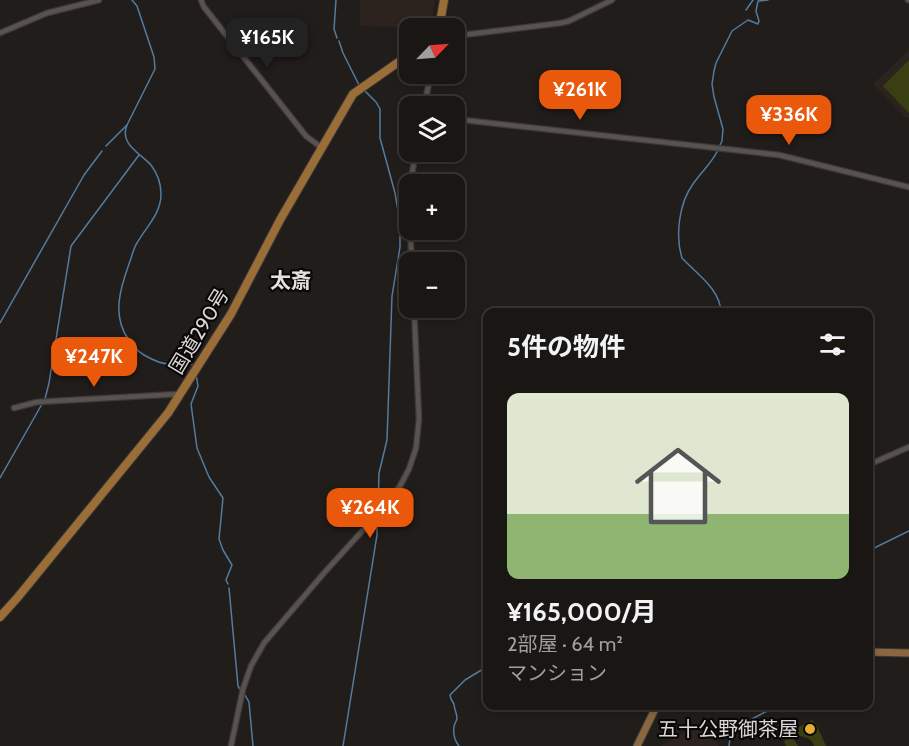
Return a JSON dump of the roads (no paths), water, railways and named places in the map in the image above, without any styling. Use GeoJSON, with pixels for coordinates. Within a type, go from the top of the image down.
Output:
{"type":"FeatureCollection","features":[{"type":"Feature","properties":{"kind":"highway"},"geometry":{"type":"LineString","coordinates":[[441,18],[444,0]]}},
{"type":"Feature","properties":{"kind":"highway","name":"国道290号"},"geometry":{"type":"LineString","coordinates":[[0,617],[168,413],[231,314],[280,220],[354,94],[399,62]]}},
{"type":"Feature","properties":{"kind":"main road"},"geometry":{"type":"LineString","coordinates":[[873,652],[909,653]]}},
{"type":"Feature","properties":{"kind":"main road"},"geometry":{"type":"LineString","coordinates":[[637,746],[655,710]]}},
{"type":"Feature","properties":{"kind":"street"},"geometry":{"type":"LineString","coordinates":[[0,33],[47,13],[99,0]]}},
{"type":"Feature","properties":{"kind":"street"},"geometry":{"type":"LineString","coordinates":[[201,0],[204,7],[306,136],[322,148]]}},
{"type":"Feature","properties":{"kind":"street"},"geometry":{"type":"LineString","coordinates":[[465,35],[561,23],[612,0]]}},
{"type":"Feature","properties":{"kind":"street"},"geometry":{"type":"LineString","coordinates":[[465,120],[793,158],[909,187]]}},
{"type":"Feature","properties":{"kind":"street"},"geometry":{"type":"LineString","coordinates":[[231,746],[243,689],[251,666],[264,643],[385,506],[400,486],[412,460],[418,438],[419,419],[414,318]]}},
{"type":"Feature","properties":{"kind":"street"},"geometry":{"type":"LineString","coordinates":[[14,408],[38,402],[180,394]]}},
{"type":"Feature","properties":{"kind":"street"},"geometry":{"type":"LineString","coordinates":[[873,463],[909,447]]}},
{"type":"Feature","properties":{"kind":"waterway"},"geometry":{"type":"LineString","coordinates":[[106,146],[127,125],[155,69],[154,57],[137,6],[132,0]]}},
{"type":"Feature","properties":{"kind":"waterway"},"geometry":{"type":"LineString","coordinates":[[336,0],[334,29],[337,38]]}},
{"type":"Feature","properties":{"kind":"waterway"},"geometry":{"type":"LineString","coordinates":[[746,10],[753,0]]}},
{"type":"Feature","properties":{"kind":"waterway"},"geometry":{"type":"LineString","coordinates":[[720,145],[723,129],[712,84],[716,63],[732,31],[748,20],[758,24],[756,11],[758,1],[768,0]]}},
{"type":"Feature","properties":{"kind":"waterway"},"geometry":{"type":"LineString","coordinates":[[339,41],[359,85]]}},
{"type":"Feature","properties":{"kind":"waterway"},"geometry":{"type":"LineString","coordinates":[[365,91],[380,109],[380,138],[395,193],[400,235],[392,296],[387,440],[379,473],[378,511]]}},
{"type":"Feature","properties":{"kind":"waterway"},"geometry":{"type":"LineString","coordinates":[[127,125],[125,132],[128,143],[153,168],[161,194],[159,208],[136,245],[126,273],[119,302],[120,321],[128,339],[144,355],[162,363],[172,364],[185,361],[192,365]]}},
{"type":"Feature","properties":{"kind":"waterway"},"geometry":{"type":"LineString","coordinates":[[718,150],[684,200],[679,240],[682,258],[712,289],[720,308]]}},
{"type":"Feature","properties":{"kind":"waterway"},"geometry":{"type":"LineString","coordinates":[[0,323],[84,175],[102,151]]}},
{"type":"Feature","properties":{"kind":"waterway"},"geometry":{"type":"LineString","coordinates":[[45,399],[71,246],[139,155]]}},
{"type":"Feature","properties":{"kind":"waterway"},"geometry":{"type":"LineString","coordinates":[[196,374],[198,386],[191,404],[197,448],[209,477],[223,498],[219,539],[232,565],[226,580],[228,584]]}},
{"type":"Feature","properties":{"kind":"waterway"},"geometry":{"type":"LineString","coordinates":[[0,478],[42,404]]}},
{"type":"Feature","properties":{"kind":"waterway"},"geometry":{"type":"LineString","coordinates":[[343,746],[377,535],[377,516]]}},
{"type":"Feature","properties":{"kind":"waterway"},"geometry":{"type":"LineString","coordinates":[[873,549],[909,531]]}},
{"type":"Feature","properties":{"kind":"waterway"},"geometry":{"type":"LineString","coordinates":[[229,588],[238,686],[241,691]]}},
{"type":"Feature","properties":{"kind":"waterway"},"geometry":{"type":"LineString","coordinates":[[459,746],[454,732],[457,716],[450,695],[465,680],[483,669]]}},
{"type":"Feature","properties":{"kind":"waterway"},"geometry":{"type":"LineString","coordinates":[[245,695],[249,702],[253,746]]}},
{"type":"Feature","properties":{"kind":"waterway"},"geometry":{"type":"LineString","coordinates":[[729,746],[731,730],[771,710]]}},
{"type":"Feature","properties":{"kind":"place","name":"五十公野御茶屋"},"geometry":{"type":"Point","coordinates":[810,729]}},
{"type":"Feature","properties":{"kind":"district","name":"太斎"},"geometry":{"type":"Point","coordinates":[291,281]}}]}
